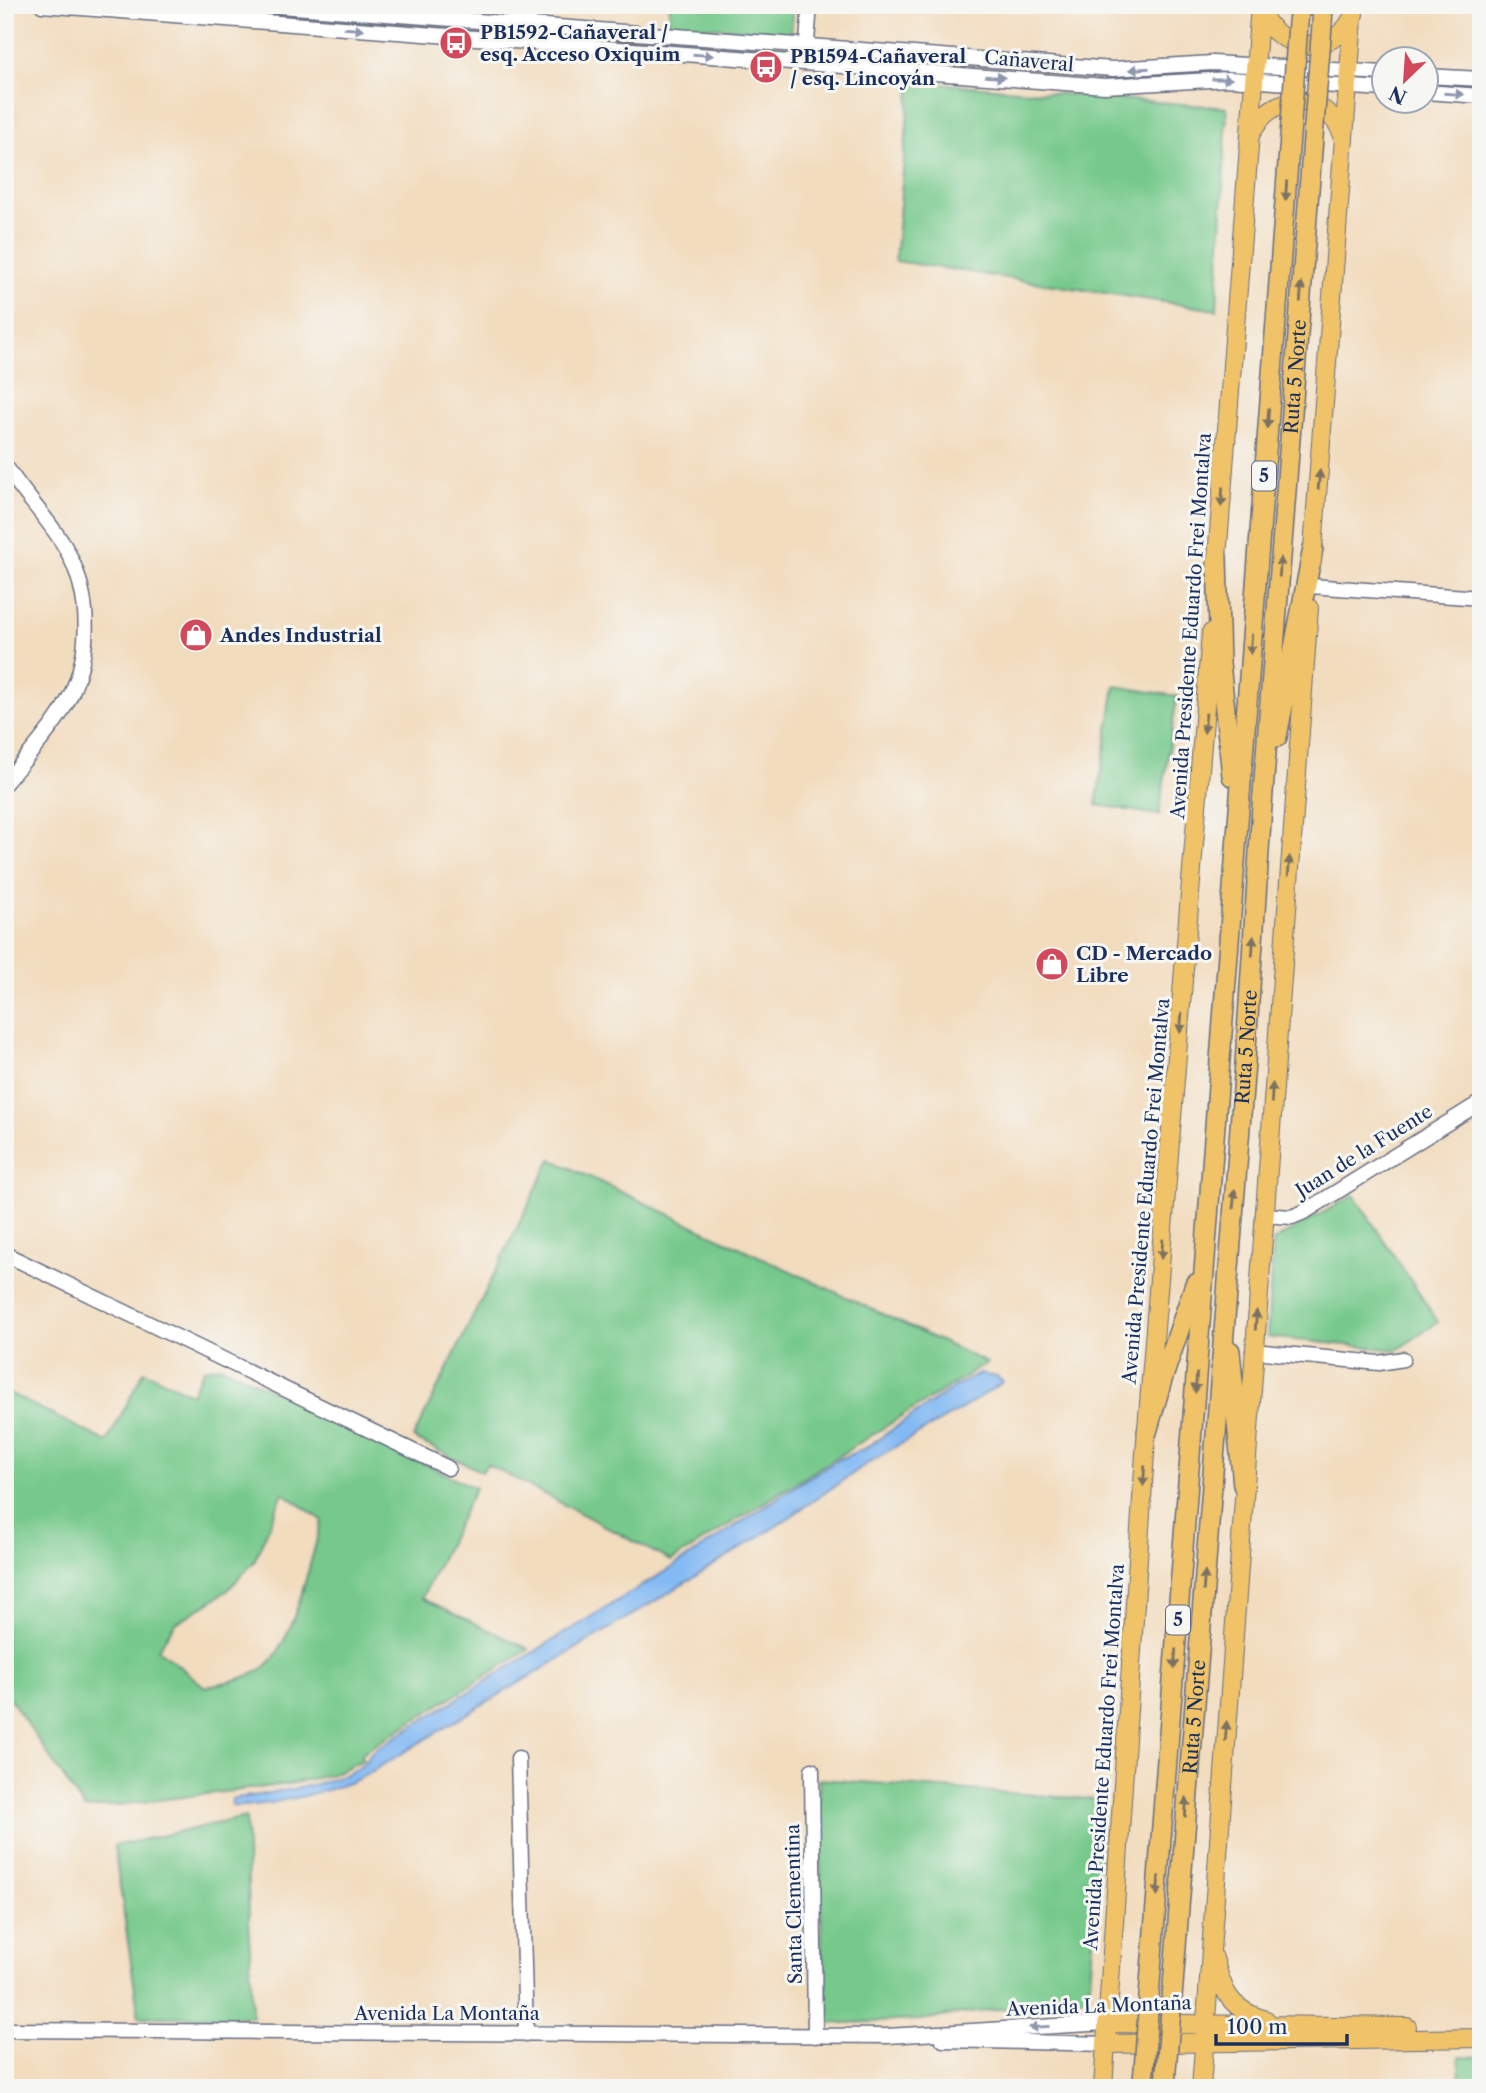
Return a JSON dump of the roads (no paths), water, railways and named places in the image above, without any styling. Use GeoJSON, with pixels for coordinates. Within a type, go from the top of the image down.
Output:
{"type":"FeatureCollection","features":[{"type":"Feature","properties":{"kind":"highway","name":"Ruta 5 Norte"},"geometry":{"type":"LineString","coordinates":[[1166,2079],[1323,5]]}},
{"type":"Feature","properties":{"kind":"highway","name":"Ruta 5 Norte"},"geometry":{"type":"LineString","coordinates":[[1143,2079],[1224,1035],[1236,829],[1299,14]]}},
{"type":"Feature","properties":{"kind":"highway"},"geometry":{"type":"LineString","coordinates":[[1262,806],[1313,548]]}},
{"type":"Feature","properties":{"kind":"highway"},"geometry":{"type":"LineString","coordinates":[[1217,557],[1220,663],[1236,829]]}},
{"type":"Feature","properties":{"kind":"highway"},"geometry":{"type":"LineString","coordinates":[[1147,1432],[1194,1288],[1206,1242]]}},
{"type":"Feature","properties":{"kind":"highway"},"geometry":{"type":"LineString","coordinates":[[1224,1315],[1236,1401],[1243,1485]]}},
{"type":"Feature","properties":{"kind":"main road"},"geometry":{"type":"LineString","coordinates":[[1260,6],[1265,20],[1274,32],[1287,41],[1302,45],[1317,45],[1332,39],[1344,30],[1354,9]]}},
{"type":"Feature","properties":{"kind":"main road","name":"Avenida Presidente Eduardo Frei Montalva"},"geometry":{"type":"LineString","coordinates":[[1103,2088],[1147,1432],[1190,920],[1260,6]]}},
{"type":"Feature","properties":{"kind":"main road"},"geometry":{"type":"LineString","coordinates":[[1201,2088],[1243,1485],[1354,9]]}},
{"type":"Feature","properties":{"kind":"main road"},"geometry":{"type":"LineString","coordinates":[[1250,136],[1270,110],[1283,104],[1304,102],[1318,106],[1330,114],[1342,132],[1345,146]]}},
{"type":"Feature","properties":{"kind":"main road"},"geometry":{"type":"LineString","coordinates":[[1210,1946],[1224,1990],[1237,2007],[1259,2018],[1294,2025]]}},
{"type":"Feature","properties":{"kind":"main road","name":"Avenida La Montaña"},"geometry":{"type":"LineString","coordinates":[[1107,2024],[1204,2033],[1481,2038]]}},
{"type":"Feature","properties":{"kind":"main road","name":"Avenida La Montaña"},"geometry":{"type":"LineString","coordinates":[[1106,2044],[1294,2025],[1481,2028]]}},
{"type":"Feature","properties":{"kind":"street","name":"Cañaveral"},"geometry":{"type":"LineString","coordinates":[[42,5],[1105,86],[1134,86],[1255,73]]}},
{"type":"Feature","properties":{"kind":"street","name":"Cañaveral"},"geometry":{"type":"LineString","coordinates":[[267,5],[1114,69],[1202,63],[1255,73],[1350,78],[1370,75]]}},
{"type":"Feature","properties":{"kind":"street"},"geometry":{"type":"LineString","coordinates":[[805,63],[810,5]]}},
{"type":"Feature","properties":{"kind":"street"},"geometry":{"type":"LineString","coordinates":[[1440,77],[1481,79]]}},
{"type":"Feature","properties":{"kind":"street","name":"Cañaveral"},"geometry":{"type":"LineString","coordinates":[[1350,78],[1370,84]]}},
{"type":"Feature","properties":{"kind":"street"},"geometry":{"type":"LineString","coordinates":[[1440,93],[1481,96]]}},
{"type":"Feature","properties":{"kind":"street"},"geometry":{"type":"LineString","coordinates":[[5,465],[69,554],[80,582],[86,619],[81,664],[67,702],[47,732],[5,783]]}},
{"type":"Feature","properties":{"kind":"street"},"geometry":{"type":"LineString","coordinates":[[1310,586],[1481,598]]}},
{"type":"Feature","properties":{"kind":"street","name":"Juan de la Fuente"},"geometry":{"type":"LineString","coordinates":[[1263,1215],[1292,1217],[1306,1211],[1481,1102]]}},
{"type":"Feature","properties":{"kind":"street"},"geometry":{"type":"LineString","coordinates":[[5,1254],[448,1468]]}},
{"type":"Feature","properties":{"kind":"street"},"geometry":{"type":"LineString","coordinates":[[1253,1351],[1379,1363],[1403,1359]]}},
{"type":"Feature","properties":{"kind":"street"},"geometry":{"type":"LineString","coordinates":[[518,1758],[526,2034]]}},
{"type":"Feature","properties":{"kind":"street","name":"Santa Clementina"},"geometry":{"type":"LineString","coordinates":[[812,1770],[815,2036]]}},
{"type":"Feature","properties":{"kind":"street","name":"Avenida La Montaña"},"geometry":{"type":"LineString","coordinates":[[5,2030],[887,2036],[1107,2024]]}},
{"type":"Feature","properties":{"kind":"street","name":"Avenida La Montaña"},"geometry":{"type":"LineString","coordinates":[[887,2036],[971,2042],[1106,2044]]}},
{"type":"Feature","properties":{"kind":"water"},"geometry":{"type":"Polygon","coordinates":[[[979,1374],[997,1377],[1003,1382],[871,1461],[778,1525],[690,1580],[366,1775],[300,1797],[231,1806],[232,1799],[315,1784],[360,1767],[374,1750],[687,1558],[803,1481],[839,1459],[864,1449],[954,1387],[979,1374]]]}},
{"type":"Feature","properties":{"kind":"place","name":"PB1592-Cañaveral / esq. Acceso Oxiquim"},"geometry":{"type":"Point","coordinates":[456,43]}},
{"type":"Feature","properties":{"kind":"place","name":"PB1594-Cañaveral / esq. Lincoyán"},"geometry":{"type":"Point","coordinates":[766,67]}},
{"type":"Feature","properties":{"kind":"place","name":"Andes Industrial"},"geometry":{"type":"Point","coordinates":[196,635]}},
{"type":"Feature","properties":{"kind":"place","name":"CD - Mercado Libre"},"geometry":{"type":"Point","coordinates":[1052,964]}}]}
